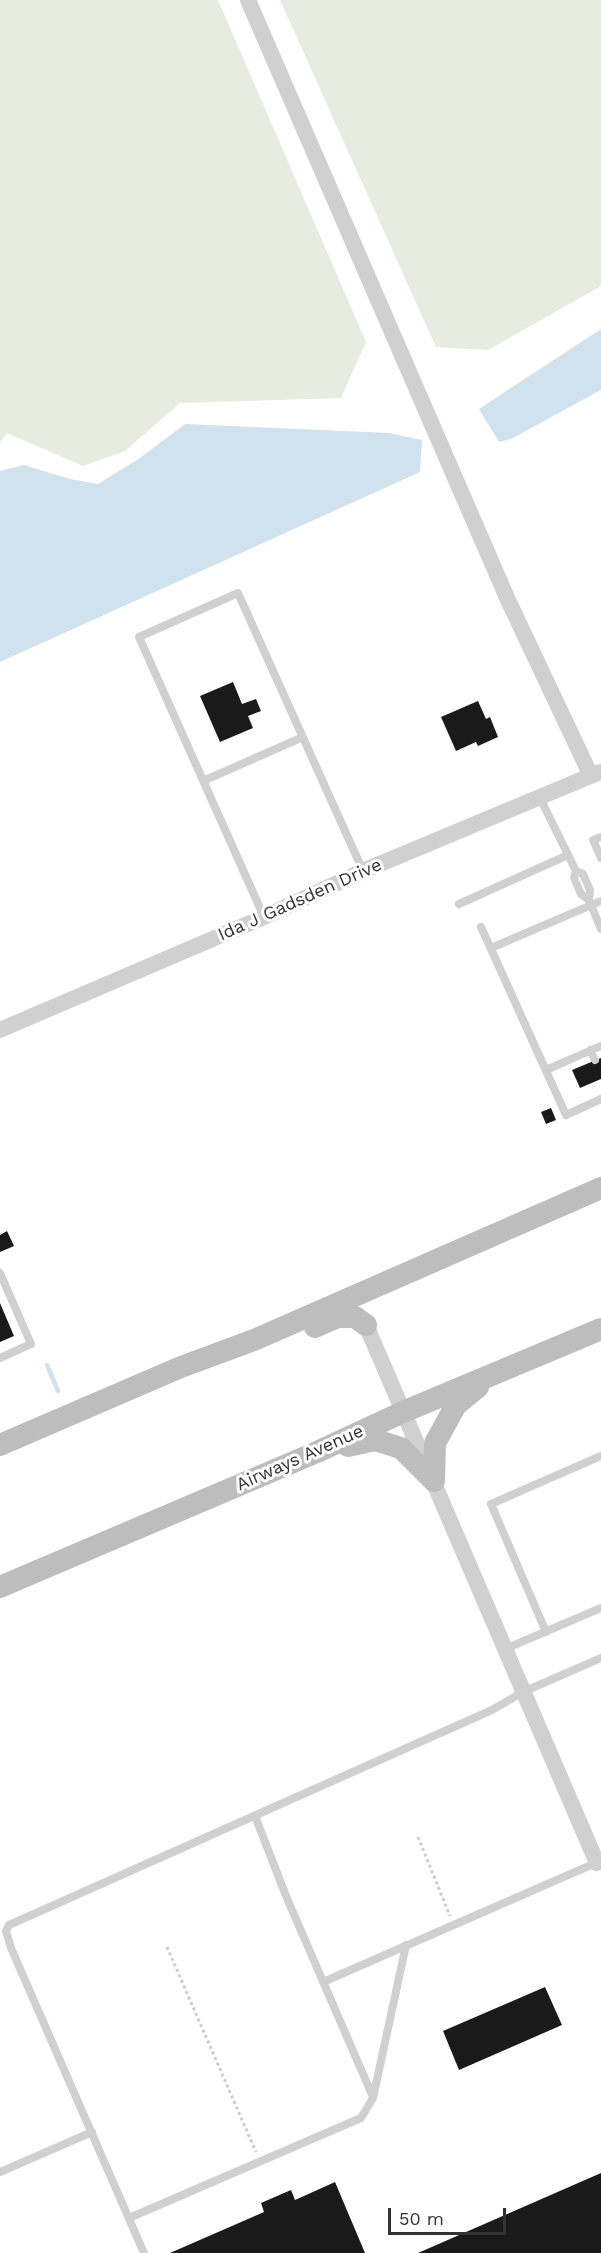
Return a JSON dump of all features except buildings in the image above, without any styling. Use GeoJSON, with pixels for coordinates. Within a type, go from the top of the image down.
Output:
{"type":"FeatureCollection","features":[{"type":"Feature","properties":{"kind":"main road"},"geometry":{"type":"LineString","coordinates":[[0,1445],[181,1367],[254,1340],[601,1188]]}},
{"type":"Feature","properties":{"kind":"main road"},"geometry":{"type":"LineString","coordinates":[[366,1325],[366,1316],[374,1302],[405,1273]]}},
{"type":"Feature","properties":{"kind":"main road"},"geometry":{"type":"LineString","coordinates":[[254,1340],[294,1336],[338,1317],[356,1317],[366,1325]]}},
{"type":"Feature","properties":{"kind":"main road","name":"Airways Avenue"},"geometry":{"type":"LineString","coordinates":[[0,1587],[317,1452],[403,1412],[601,1329]]}},
{"type":"Feature","properties":{"kind":"main road"},"geometry":{"type":"LineString","coordinates":[[434,1481],[435,1443],[456,1405],[490,1377]]}},
{"type":"Feature","properties":{"kind":"main road"},"geometry":{"type":"LineString","coordinates":[[317,1452],[375,1440],[401,1448],[434,1481]]}},
{"type":"Feature","properties":{"kind":"street"},"geometry":{"type":"LineString","coordinates":[[248,0],[508,600],[596,774]]}},
{"type":"Feature","properties":{"kind":"street","name":"Ida J Gadsden Drive"},"geometry":{"type":"LineString","coordinates":[[0,1030],[264,917],[363,871],[596,774]]}},
{"type":"Feature","properties":{"kind":"street"},"geometry":{"type":"LineString","coordinates":[[366,1325],[599,1862]]}},
{"type":"Feature","properties":{"kind":"lane"},"geometry":{"type":"LineString","coordinates":[[264,917],[139,637],[238,593],[363,871]]}},
{"type":"Feature","properties":{"kind":"lane"},"geometry":{"type":"LineString","coordinates":[[203,781],[303,737]]}},
{"type":"Feature","properties":{"kind":"lane"},"geometry":{"type":"LineString","coordinates":[[540,798],[576,871],[584,874],[590,890],[590,903],[601,929]]}},
{"type":"Feature","properties":{"kind":"lane"},"geometry":{"type":"LineString","coordinates":[[601,837],[593,840],[601,858]]}},
{"type":"Feature","properties":{"kind":"lane"},"geometry":{"type":"LineString","coordinates":[[459,904],[568,855]]}},
{"type":"Feature","properties":{"kind":"lane"},"geometry":{"type":"LineString","coordinates":[[491,948],[590,903],[601,901]]}},
{"type":"Feature","properties":{"kind":"lane"},"geometry":{"type":"LineString","coordinates":[[482,927],[566,1115],[601,1099]]}},
{"type":"Feature","properties":{"kind":"lane"},"geometry":{"type":"LineString","coordinates":[[546,1070],[601,1046]]}},
{"type":"Feature","properties":{"kind":"lane"},"geometry":{"type":"LineString","coordinates":[[590,1050],[595,1060]]}},
{"type":"Feature","properties":{"kind":"lane"},"geometry":{"type":"LineString","coordinates":[[0,1273],[31,1344],[0,1358]]}},
{"type":"Feature","properties":{"kind":"lane"},"geometry":{"type":"LineString","coordinates":[[546,1632],[491,1504],[601,1456]]}},
{"type":"Feature","properties":{"kind":"lane"},"geometry":{"type":"LineString","coordinates":[[505,1649],[601,1608]]}},
{"type":"Feature","properties":{"kind":"lane"},"geometry":{"type":"LineString","coordinates":[[144,2253],[7,1939],[6,1931],[9,1925],[492,1710],[524,1692],[601,1658]]}},
{"type":"Feature","properties":{"kind":"lane"},"geometry":{"type":"LineString","coordinates":[[255,1816],[286,1896],[373,2098]]}},
{"type":"Feature","properties":{"kind":"lane"},"geometry":{"type":"LineString","coordinates":[[323,1982],[599,1862]]}},
{"type":"Feature","properties":{"kind":"lane"},"geometry":{"type":"LineString","coordinates":[[129,2218],[361,2118],[373,2098],[406,1946]]}},
{"type":"Feature","properties":{"kind":"lane"},"geometry":{"type":"LineString","coordinates":[[0,2172],[92,2132]]}},
{"type":"Feature","properties":{"kind":"path"},"geometry":{"type":"LineString","coordinates":[[418,1837],[454,1925]]}},
{"type":"Feature","properties":{"kind":"path"},"geometry":{"type":"LineString","coordinates":[[167,1947],[261,2161]]}},
{"type":"Feature","properties":{"kind":"shaded area"},"geometry":{"type":"Polygon","coordinates":[[[0,0],[218,0],[366,342],[341,398],[180,403],[125,451],[83,466],[7,433],[0,442],[0,0]]]}},
{"type":"Feature","properties":{"kind":"shaded area"},"geometry":{"type":"Polygon","coordinates":[[[280,0],[601,0],[601,286],[488,350],[436,347],[280,0]]]}},
{"type":"Feature","properties":{"kind":"water"},"geometry":{"type":"Polygon","coordinates":[[[601,329],[601,390],[511,439],[499,442],[479,409],[601,329]]]}},
{"type":"Feature","properties":{"kind":"water"},"geometry":{"type":"Polygon","coordinates":[[[185,424],[389,433],[422,440],[420,472],[0,662],[0,471],[24,465],[70,479],[98,484],[140,458],[185,424]]]}},
{"type":"Feature","properties":{"kind":"waterway"},"geometry":{"type":"LineString","coordinates":[[47,1365],[58,1391]]}}]}
